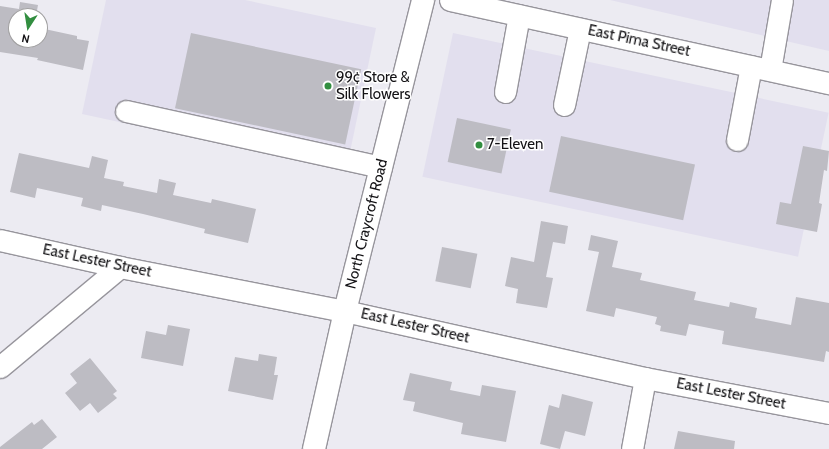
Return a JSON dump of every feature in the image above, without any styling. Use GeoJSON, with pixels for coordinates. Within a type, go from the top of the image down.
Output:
{"type":"FeatureCollection","features":[{"type":"Feature","properties":{"kind":"main road","name":"North Craycroft Road"},"geometry":{"type":"LineString","coordinates":[[314,449],[345,311],[423,0]]}},
{"type":"Feature","properties":{"kind":"street","name":"East Pima Street"},"geometry":{"type":"LineString","coordinates":[[450,0],[829,83]]}},
{"type":"Feature","properties":{"kind":"street"},"geometry":{"type":"LineString","coordinates":[[737,140],[782,0]]}},
{"type":"Feature","properties":{"kind":"street"},"geometry":{"type":"LineString","coordinates":[[504,92],[519,15]]}},
{"type":"Feature","properties":{"kind":"street"},"geometry":{"type":"LineString","coordinates":[[564,105],[580,28]]}},
{"type":"Feature","properties":{"kind":"street"},"geometry":{"type":"LineString","coordinates":[[126,111],[381,167]]}},
{"type":"Feature","properties":{"kind":"street","name":"East Lester Street"},"geometry":{"type":"LineString","coordinates":[[0,240],[120,267],[345,311],[645,378],[829,413]]}},
{"type":"Feature","properties":{"kind":"street"},"geometry":{"type":"LineString","coordinates":[[0,367],[120,267]]}},
{"type":"Feature","properties":{"kind":"street"},"geometry":{"type":"LineString","coordinates":[[632,449],[645,378]]}},
{"type":"Feature","properties":{"kind":"shaded area"},"geometry":{"type":"Polygon","coordinates":[[[106,0],[245,0],[376,28],[346,171],[82,114],[106,0]]]}},
{"type":"Feature","properties":{"kind":"shaded area"},"geometry":{"type":"Polygon","coordinates":[[[610,0],[829,0],[829,51],[610,0]]]}},
{"type":"Feature","properties":{"kind":"shaded area"},"geometry":{"type":"Polygon","coordinates":[[[453,33],[829,113],[798,257],[422,177],[453,33]]]}},
{"type":"Feature","properties":{"kind":"building"},"geometry":{"type":"Polygon","coordinates":[[[20,2],[38,5],[37,8],[19,8],[20,2]]]}},
{"type":"Feature","properties":{"kind":"building"},"geometry":{"type":"Polygon","coordinates":[[[0,6],[13,8],[8,8],[8,48],[48,48],[48,30],[77,36],[77,39],[89,41],[83,70],[37,60],[38,58],[0,52],[0,6]]]}},
{"type":"Feature","properties":{"kind":"building"},"geometry":{"type":"Polygon","coordinates":[[[191,33],[361,69],[345,144],[175,108],[191,33]]]}},
{"type":"Feature","properties":{"kind":"building","name":"7-Eleven"},"geometry":{"type":"Polygon","coordinates":[[[457,118],[511,129],[501,173],[448,162],[457,118]]]}},
{"type":"Feature","properties":{"kind":"building"},"geometry":{"type":"Polygon","coordinates":[[[561,136],[695,164],[683,220],[549,192],[561,136]]]}},
{"type":"Feature","properties":{"kind":"building"},"geometry":{"type":"Polygon","coordinates":[[[803,146],[829,151],[827,171],[824,170],[819,203],[822,204],[817,232],[776,224],[780,202],[791,204],[803,146]]]}},
{"type":"Feature","properties":{"kind":"building"},"geometry":{"type":"Polygon","coordinates":[[[19,153],[89,168],[92,156],[108,160],[104,178],[124,182],[123,186],[157,193],[159,179],[176,183],[173,195],[211,203],[212,199],[256,209],[248,243],[204,233],[205,229],[143,214],[102,205],[101,211],[81,206],[83,198],[37,188],[35,198],[10,192],[19,153]]]}},
{"type":"Feature","properties":{"kind":"building"},"geometry":{"type":"Polygon","coordinates":[[[541,221],[568,226],[565,244],[553,242],[546,277],[553,278],[547,308],[516,303],[518,289],[505,286],[511,257],[534,262],[541,221]]]}},
{"type":"Feature","properties":{"kind":"building"},"geometry":{"type":"Polygon","coordinates":[[[591,235],[618,241],[612,267],[642,273],[640,280],[696,292],[694,300],[729,307],[730,302],[757,308],[755,318],[791,325],[796,297],[829,303],[829,352],[826,351],[824,362],[722,344],[724,331],[689,324],[686,336],[660,331],[661,326],[655,324],[657,317],[616,308],[614,317],[586,311],[599,252],[588,250],[591,235]]]}},
{"type":"Feature","properties":{"kind":"building"},"geometry":{"type":"Polygon","coordinates":[[[442,247],[477,254],[471,288],[435,281],[442,247]]]}},
{"type":"Feature","properties":{"kind":"building"},"geometry":{"type":"Polygon","coordinates":[[[168,325],[190,329],[183,366],[141,358],[146,331],[166,335],[168,325]]]}},
{"type":"Feature","properties":{"kind":"building"},"geometry":{"type":"Polygon","coordinates":[[[259,354],[277,357],[274,375],[278,375],[273,400],[228,391],[235,357],[258,361],[259,354]]]}},
{"type":"Feature","properties":{"kind":"building"},"geometry":{"type":"Polygon","coordinates":[[[90,358],[117,391],[113,394],[117,398],[98,413],[90,403],[80,411],[65,393],[77,383],[70,374],[90,358]]]}},
{"type":"Feature","properties":{"kind":"building"},"geometry":{"type":"Polygon","coordinates":[[[410,373],[452,382],[450,390],[480,396],[482,385],[516,391],[506,442],[461,434],[463,423],[413,411],[415,402],[403,400],[410,373]]]}},
{"type":"Feature","properties":{"kind":"building"},"geometry":{"type":"Polygon","coordinates":[[[562,394],[593,402],[585,436],[565,431],[560,449],[540,444],[549,405],[559,408],[562,394]]]}},
{"type":"Feature","properties":{"kind":"building"},"geometry":{"type":"Polygon","coordinates":[[[42,419],[57,437],[42,449],[0,449],[0,447],[32,422],[34,425],[42,419]]]}},
{"type":"Feature","properties":{"kind":"building"},"geometry":{"type":"Polygon","coordinates":[[[678,431],[735,441],[734,449],[674,449],[678,431]]]}},
{"type":"Feature","properties":{"kind":"place","name":"99¢ Store & Silk Flowers"},"geometry":{"type":"Point","coordinates":[328,86]}},
{"type":"Feature","properties":{"kind":"place","name":"7-Eleven"},"geometry":{"type":"Point","coordinates":[479,145]}}]}
